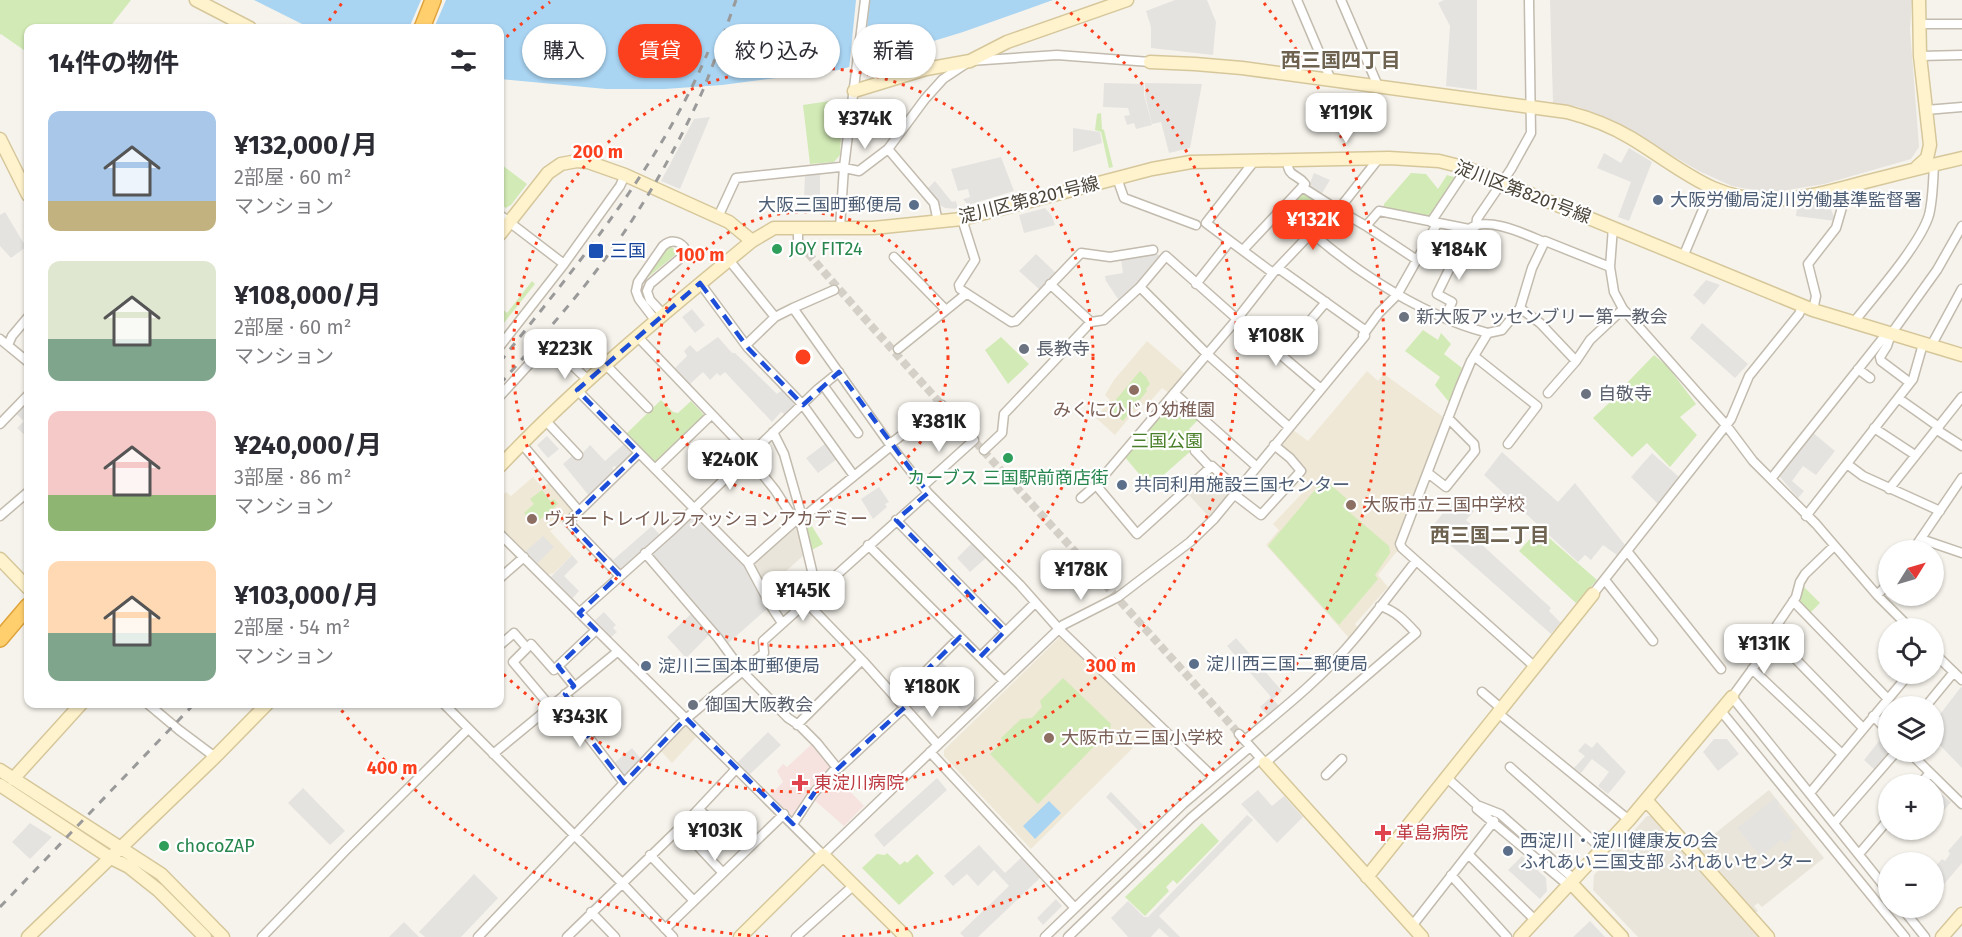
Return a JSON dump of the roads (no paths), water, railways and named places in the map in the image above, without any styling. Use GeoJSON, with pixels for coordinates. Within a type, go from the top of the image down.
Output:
{"type":"FeatureCollection","features":[{"type":"Feature","properties":{"kind":"highway"},"geometry":{"type":"LineString","coordinates":[[424,24],[433,0]]}},
{"type":"Feature","properties":{"kind":"highway"},"geometry":{"type":"LineString","coordinates":[[0,639],[24,611]]}},
{"type":"Feature","properties":{"kind":"street"},"geometry":{"type":"LineString","coordinates":[[196,0],[242,24]]}},
{"type":"Feature","properties":{"kind":"street"},"geometry":{"type":"LineString","coordinates":[[840,228],[844,167],[865,0]]}},
{"type":"Feature","properties":{"kind":"street"},"geometry":{"type":"LineString","coordinates":[[718,217],[736,178],[844,167],[859,171],[888,149],[943,79],[970,61],[1006,42],[1127,0]]}},
{"type":"Feature","properties":{"kind":"street"},"geometry":{"type":"LineString","coordinates":[[1297,0],[1331,80]]}},
{"type":"Feature","properties":{"kind":"street"},"geometry":{"type":"LineString","coordinates":[[1341,0],[1378,86]]}},
{"type":"Feature","properties":{"kind":"street"},"geometry":{"type":"LineString","coordinates":[[1445,318],[1452,302],[1437,294],[1477,219],[1531,133],[1529,0]]}},
{"type":"Feature","properties":{"kind":"street"},"geometry":{"type":"LineString","coordinates":[[1914,169],[1925,161],[1929,151],[1920,56],[1919,0]]}},
{"type":"Feature","properties":{"kind":"street"},"geometry":{"type":"LineString","coordinates":[[1919,24],[1962,24]]}},
{"type":"Feature","properties":{"kind":"street"},"geometry":{"type":"LineString","coordinates":[[855,88],[926,69],[970,61],[1057,55],[1214,65],[1567,112],[1611,127],[1712,188],[1745,198],[1774,201],[1804,198],[1962,158]]}},
{"type":"Feature","properties":{"kind":"street"},"geometry":{"type":"LineString","coordinates":[[1920,56],[1962,55]]}},
{"type":"Feature","properties":{"kind":"street"},"geometry":{"type":"LineString","coordinates":[[1926,110],[1962,107]]}},
{"type":"Feature","properties":{"kind":"street"},"geometry":{"type":"LineString","coordinates":[[0,139],[5,161],[24,189]]}},
{"type":"Feature","properties":{"kind":"street"},"geometry":{"type":"LineString","coordinates":[[888,149],[934,203],[938,222]]}},
{"type":"Feature","properties":{"kind":"street"},"geometry":{"type":"LineString","coordinates":[[1081,498],[1096,485],[1276,270],[1337,209],[1379,158]]}},
{"type":"Feature","properties":{"kind":"street","name":"淀川区第8201号線"},"geometry":{"type":"LineString","coordinates":[[504,462],[576,390],[637,336],[752,241],[774,228],[873,228],[962,219],[1184,162],[1379,158],[1426,160],[1467,168],[1808,308],[1962,355]]}},
{"type":"Feature","properties":{"kind":"street"},"geometry":{"type":"LineString","coordinates":[[1255,159],[1206,223],[1366,331]]}},
{"type":"Feature","properties":{"kind":"street"},"geometry":{"type":"LineString","coordinates":[[1243,250],[1305,184],[1304,181],[1291,174],[1287,159]]}},
{"type":"Feature","properties":{"kind":"street"},"geometry":{"type":"LineString","coordinates":[[564,264],[504,219],[561,164],[583,161],[625,176],[732,223],[752,241]]}},
{"type":"Feature","properties":{"kind":"street"},"geometry":{"type":"LineString","coordinates":[[1854,322],[1908,252],[1924,226],[1931,202],[1934,164]]}},
{"type":"Feature","properties":{"kind":"street"},"geometry":{"type":"LineString","coordinates":[[740,937],[1059,629],[1118,597],[1190,542],[1214,519],[1365,336],[1363,335],[1379,314],[1397,295],[1434,223],[1467,168]]}},
{"type":"Feature","properties":{"kind":"street"},"geometry":{"type":"LineString","coordinates":[[504,341],[564,264],[625,176]]}},
{"type":"Feature","properties":{"kind":"street"},"geometry":{"type":"LineString","coordinates":[[1117,178],[1124,198],[1196,225]]}},
{"type":"Feature","properties":{"kind":"street"},"geometry":{"type":"LineString","coordinates":[[1302,187],[1417,260]]}},
{"type":"Feature","properties":{"kind":"street"},"geometry":{"type":"LineString","coordinates":[[1366,877],[1605,580],[1731,419],[1749,376],[1798,314],[1808,308],[1816,296],[1808,264],[1836,228],[1848,187]]}},
{"type":"Feature","properties":{"kind":"street"},"geometry":{"type":"LineString","coordinates":[[1683,257],[1712,188]]}},
{"type":"Feature","properties":{"kind":"street"},"geometry":{"type":"LineString","coordinates":[[1284,206],[1312,235],[1397,295],[1467,328],[1488,333],[1502,330],[1520,308],[1532,268],[1545,242]]}},
{"type":"Feature","properties":{"kind":"street"},"geometry":{"type":"LineString","coordinates":[[1366,226],[1379,211],[1434,223],[1473,227],[1503,225],[1610,267]]}},
{"type":"Feature","properties":{"kind":"street"},"geometry":{"type":"LineString","coordinates":[[962,219],[975,260],[959,285],[960,289],[1011,322],[1016,321],[1081,253],[1110,257],[1153,250]]}},
{"type":"Feature","properties":{"kind":"street"},"geometry":{"type":"LineString","coordinates":[[1771,479],[1937,270],[1962,226]]}},
{"type":"Feature","properties":{"kind":"street"},"geometry":{"type":"LineString","coordinates":[[1613,227],[1610,267],[1614,292],[1623,309],[1726,425],[1753,461],[1782,488],[1900,618]]}},
{"type":"Feature","properties":{"kind":"street"},"geometry":{"type":"LineString","coordinates":[[798,228],[800,244]]}},
{"type":"Feature","properties":{"kind":"street"},"geometry":{"type":"LineString","coordinates":[[1196,284],[1230,241]]}},
{"type":"Feature","properties":{"kind":"street"},"geometry":{"type":"LineString","coordinates":[[669,242],[676,242],[684,247],[683,256],[650,284],[647,291],[659,317],[638,297],[637,285],[663,246],[669,242]]}},
{"type":"Feature","properties":{"kind":"street"},"geometry":{"type":"LineString","coordinates":[[984,450],[1002,433],[1004,414],[1091,322],[1104,320],[1140,287],[1166,256],[1321,389]]}},
{"type":"Feature","properties":{"kind":"street"},"geometry":{"type":"LineString","coordinates":[[894,257],[946,310]]}},
{"type":"Feature","properties":{"kind":"street"},"geometry":{"type":"LineString","coordinates":[[729,260],[775,318]]}},
{"type":"Feature","properties":{"kind":"street"},"geometry":{"type":"LineString","coordinates":[[700,283],[746,345],[803,405],[854,476]]}},
{"type":"Feature","properties":{"kind":"street"},"geometry":{"type":"LineString","coordinates":[[1050,284],[1091,322]]}},
{"type":"Feature","properties":{"kind":"street"},"geometry":{"type":"LineString","coordinates":[[1140,287],[1207,354],[1289,427]]}},
{"type":"Feature","properties":{"kind":"street"},"geometry":{"type":"LineString","coordinates":[[1806,516],[1913,379],[1927,345],[1962,289]]}},
{"type":"Feature","properties":{"kind":"street"},"geometry":{"type":"LineString","coordinates":[[746,345],[775,318],[834,290]]}},
{"type":"Feature","properties":{"kind":"street"},"geometry":{"type":"LineString","coordinates":[[898,349],[966,294]]}},
{"type":"Feature","properties":{"kind":"street"},"geometry":{"type":"LineString","coordinates":[[1281,355],[1326,302]]}},
{"type":"Feature","properties":{"kind":"street"},"geometry":{"type":"LineString","coordinates":[[793,308],[925,489],[1059,629],[1213,778],[1223,791]]}},
{"type":"Feature","properties":{"kind":"street"},"geometry":{"type":"LineString","coordinates":[[1520,308],[1539,323],[1576,361]]}},
{"type":"Feature","properties":{"kind":"street"},"geometry":{"type":"LineString","coordinates":[[1548,393],[1576,361],[1590,340],[1623,309]]}},
{"type":"Feature","properties":{"kind":"street"},"geometry":{"type":"LineString","coordinates":[[8,345],[12,336],[24,322]]}},
{"type":"Feature","properties":{"kind":"street"},"geometry":{"type":"LineString","coordinates":[[1488,333],[1474,356],[1448,418],[1400,544],[1535,667]]}},
{"type":"Feature","properties":{"kind":"street"},"geometry":{"type":"LineString","coordinates":[[1889,333],[1880,359],[1909,382]]}},
{"type":"Feature","properties":{"kind":"street"},"geometry":{"type":"LineString","coordinates":[[637,336],[745,449],[799,520]]}},
{"type":"Feature","properties":{"kind":"street"},"geometry":{"type":"LineString","coordinates":[[0,339],[24,359]]}},
{"type":"Feature","properties":{"kind":"street"},"geometry":{"type":"LineString","coordinates":[[504,385],[547,347],[555,349],[588,380]]}},
{"type":"Feature","properties":{"kind":"street"},"geometry":{"type":"LineString","coordinates":[[1474,356],[1537,406],[1508,444]]}},
{"type":"Feature","properties":{"kind":"street"},"geometry":{"type":"LineString","coordinates":[[605,364],[648,408]]}},
{"type":"Feature","properties":{"kind":"street"},"geometry":{"type":"LineString","coordinates":[[1858,369],[1870,378]]}},
{"type":"Feature","properties":{"kind":"street"},"geometry":{"type":"LineString","coordinates":[[579,613],[839,372]]}},
{"type":"Feature","properties":{"kind":"street"},"geometry":{"type":"LineString","coordinates":[[823,385],[858,433]]}},
{"type":"Feature","properties":{"kind":"street"},"geometry":{"type":"LineString","coordinates":[[576,390],[748,563],[783,623]]}},
{"type":"Feature","properties":{"kind":"street"},"geometry":{"type":"LineString","coordinates":[[1173,393],[1257,467]]}},
{"type":"Feature","properties":{"kind":"street"},"geometry":{"type":"LineString","coordinates":[[1889,489],[1962,397]]}},
{"type":"Feature","properties":{"kind":"street"},"geometry":{"type":"LineString","coordinates":[[1898,398],[1962,446]]}},
{"type":"Feature","properties":{"kind":"street"},"geometry":{"type":"LineString","coordinates":[[0,424],[24,399]]}},
{"type":"Feature","properties":{"kind":"street"},"geometry":{"type":"LineString","coordinates":[[748,563],[942,405]]}},
{"type":"Feature","properties":{"kind":"street"},"geometry":{"type":"LineString","coordinates":[[655,469],[711,416]]}},
{"type":"Feature","properties":{"kind":"street"},"geometry":{"type":"LineString","coordinates":[[1428,473],[1446,487],[1474,451],[1474,444],[1448,418]]}},
{"type":"Feature","properties":{"kind":"street"},"geometry":{"type":"LineString","coordinates":[[545,420],[578,454]]}},
{"type":"Feature","properties":{"kind":"street"},"geometry":{"type":"LineString","coordinates":[[1874,428],[1915,455]]}},
{"type":"Feature","properties":{"kind":"street"},"geometry":{"type":"LineString","coordinates":[[773,432],[784,454],[817,592]]}},
{"type":"Feature","properties":{"kind":"street"},"geometry":{"type":"LineString","coordinates":[[478,937],[687,718],[764,652],[763,641],[896,520],[974,440]]}},
{"type":"Feature","properties":{"kind":"street"},"geometry":{"type":"LineString","coordinates":[[521,443],[579,511]]}},
{"type":"Feature","properties":{"kind":"street"},"geometry":{"type":"LineString","coordinates":[[1195,451],[1261,515],[1301,471],[1274,445]]}},
{"type":"Feature","properties":{"kind":"street"},"geometry":{"type":"LineString","coordinates":[[619,575],[568,522],[639,453]]}},
{"type":"Feature","properties":{"kind":"street"},"geometry":{"type":"LineString","coordinates":[[1847,464],[1863,476],[1940,512]]}},
{"type":"Feature","properties":{"kind":"street"},"geometry":{"type":"LineString","coordinates":[[1096,485],[1137,534],[1210,468]]}},
{"type":"Feature","properties":{"kind":"street"},"geometry":{"type":"LineString","coordinates":[[1962,478],[1921,539],[1962,553]]}},
{"type":"Feature","properties":{"kind":"street"},"geometry":{"type":"LineString","coordinates":[[0,516],[24,495]]}},
{"type":"Feature","properties":{"kind":"street"},"geometry":{"type":"LineString","coordinates":[[896,520],[1005,631]]}},
{"type":"Feature","properties":{"kind":"street"},"geometry":{"type":"LineString","coordinates":[[504,538],[617,652],[784,814],[903,936]]}},
{"type":"Feature","properties":{"kind":"street"},"geometry":{"type":"LineString","coordinates":[[868,545],[1004,681]]}},
{"type":"Feature","properties":{"kind":"street"},"geometry":{"type":"LineString","coordinates":[[1520,937],[1629,820],[1721,711],[1775,638],[1777,625],[1793,602],[1805,574],[1834,546]]}},
{"type":"Feature","properties":{"kind":"street"},"geometry":{"type":"LineString","coordinates":[[1627,551],[1721,669]]}},
{"type":"Feature","properties":{"kind":"street"},"geometry":{"type":"LineString","coordinates":[[645,553],[718,638],[743,672],[788,718],[817,743],[836,768]]}},
{"type":"Feature","properties":{"kind":"street"},"geometry":{"type":"LineString","coordinates":[[504,576],[524,558]]}},
{"type":"Feature","properties":{"kind":"street"},"geometry":{"type":"LineString","coordinates":[[0,559],[24,584]]}},
{"type":"Feature","properties":{"kind":"street"},"geometry":{"type":"LineString","coordinates":[[1045,937],[1213,778],[1245,740],[1285,708],[1325,671],[1356,637],[1416,561]]}},
{"type":"Feature","properties":{"kind":"street"},"geometry":{"type":"LineString","coordinates":[[1605,580],[1653,641]]}},
{"type":"Feature","properties":{"kind":"street"},"geometry":{"type":"LineString","coordinates":[[806,602],[862,660],[938,745]]}},
{"type":"Feature","properties":{"kind":"street"},"geometry":{"type":"LineString","coordinates":[[1793,602],[1885,696]]}},
{"type":"Feature","properties":{"kind":"street"},"geometry":{"type":"LineString","coordinates":[[980,657],[1035,603]]}},
{"type":"Feature","properties":{"kind":"street"},"geometry":{"type":"LineString","coordinates":[[1068,937],[1223,791],[1263,761],[1416,633],[1400,616],[1380,606]]}},
{"type":"Feature","properties":{"kind":"street"},"geometry":{"type":"LineString","coordinates":[[550,706],[513,662],[531,644],[554,670],[596,630]]}},
{"type":"Feature","properties":{"kind":"street"},"geometry":{"type":"LineString","coordinates":[[504,642],[514,633],[528,648]]}},
{"type":"Feature","properties":{"kind":"street"},"geometry":{"type":"LineString","coordinates":[[898,699],[960,638]]}},
{"type":"Feature","properties":{"kind":"street"},"geometry":{"type":"LineString","coordinates":[[1775,638],[1863,728]]}},
{"type":"Feature","properties":{"kind":"street"},"geometry":{"type":"LineString","coordinates":[[494,754],[617,652]]}},
{"type":"Feature","properties":{"kind":"street"},"geometry":{"type":"LineString","coordinates":[[797,725],[862,660]]}},
{"type":"Feature","properties":{"kind":"street"},"geometry":{"type":"LineString","coordinates":[[1944,662],[1962,680]]}},
{"type":"Feature","properties":{"kind":"street"},"geometry":{"type":"LineString","coordinates":[[558,666],[574,686]]}},
{"type":"Feature","properties":{"kind":"street"},"geometry":{"type":"LineString","coordinates":[[1752,669],[1842,754]]}},
{"type":"Feature","properties":{"kind":"street"},"geometry":{"type":"LineString","coordinates":[[1934,696],[1954,672]]}},
{"type":"Feature","properties":{"kind":"street"},"geometry":{"type":"LineString","coordinates":[[1891,696],[1901,684]]}},
{"type":"Feature","properties":{"kind":"street"},"geometry":{"type":"LineString","coordinates":[[1482,693],[1500,711],[1629,820]]}},
{"type":"Feature","properties":{"kind":"street"},"geometry":{"type":"LineString","coordinates":[[565,694],[581,717],[580,726],[624,783]]}},
{"type":"Feature","properties":{"kind":"street"},"geometry":{"type":"LineString","coordinates":[[1731,697],[1878,878]]}},
{"type":"Feature","properties":{"kind":"street"},"geometry":{"type":"LineString","coordinates":[[793,824],[813,794],[836,768],[838,770],[905,707]]}},
{"type":"Feature","properties":{"kind":"street"},"geometry":{"type":"LineString","coordinates":[[4,786],[77,708]]}},
{"type":"Feature","properties":{"kind":"street"},"geometry":{"type":"LineString","coordinates":[[153,708],[215,757]]}},
{"type":"Feature","properties":{"kind":"street"},"geometry":{"type":"LineString","coordinates":[[28,937],[263,708]]}},
{"type":"Feature","properties":{"kind":"street"},"geometry":{"type":"LineString","coordinates":[[448,708],[673,937]]}},
{"type":"Feature","properties":{"kind":"street"},"geometry":{"type":"LineString","coordinates":[[1810,793],[1878,710]]}},
{"type":"Feature","properties":{"kind":"street"},"geometry":{"type":"LineString","coordinates":[[1721,711],[1905,937]]}},
{"type":"Feature","properties":{"kind":"street"},"geometry":{"type":"LineString","coordinates":[[1873,716],[1878,721]]}},
{"type":"Feature","properties":{"kind":"street"},"geometry":{"type":"LineString","coordinates":[[262,937],[468,729]]}},
{"type":"Feature","properties":{"kind":"street"},"geometry":{"type":"LineString","coordinates":[[1245,740],[1422,937]]}},
{"type":"Feature","properties":{"kind":"street"},"geometry":{"type":"LineString","coordinates":[[930,752],[1085,921]]}},
{"type":"Feature","properties":{"kind":"street"},"geometry":{"type":"LineString","coordinates":[[1326,775],[1342,759]]}},
{"type":"Feature","properties":{"kind":"street"},"geometry":{"type":"LineString","coordinates":[[1834,823],[1887,762]]}},
{"type":"Feature","properties":{"kind":"street"},"geometry":{"type":"LineString","coordinates":[[1919,762],[1962,804]]}},
{"type":"Feature","properties":{"kind":"street"},"geometry":{"type":"LineString","coordinates":[[1510,767],[1602,849]]}},
{"type":"Feature","properties":{"kind":"street"},"geometry":{"type":"LineString","coordinates":[[567,937],[699,809],[736,769]]}},
{"type":"Feature","properties":{"kind":"street"},"geometry":{"type":"LineString","coordinates":[[0,770],[4,786],[110,857],[129,867],[158,890],[205,937]]}},
{"type":"Feature","properties":{"kind":"street"},"geometry":{"type":"LineString","coordinates":[[1445,778],[1474,807],[1571,882]]}},
{"type":"Feature","properties":{"kind":"street"},"geometry":{"type":"LineString","coordinates":[[1445,778],[1477,805],[1500,814],[1571,882],[1622,937]]}},
{"type":"Feature","properties":{"kind":"street"},"geometry":{"type":"LineString","coordinates":[[4,786],[120,847],[160,874],[223,937]]}},
{"type":"Feature","properties":{"kind":"street"},"geometry":{"type":"LineString","coordinates":[[1646,800],[1768,937]]}},
{"type":"Feature","properties":{"kind":"street"},"geometry":{"type":"LineString","coordinates":[[699,809],[717,827],[725,820],[751,846]]}},
{"type":"Feature","properties":{"kind":"street"},"geometry":{"type":"LineString","coordinates":[[665,929],[784,814]]}},
{"type":"Feature","properties":{"kind":"street"},"geometry":{"type":"LineString","coordinates":[[1412,926],[1494,821]]}},
{"type":"Feature","properties":{"kind":"street"},"geometry":{"type":"LineString","coordinates":[[680,827],[723,873]]}},
{"type":"Feature","properties":{"kind":"street"},"geometry":{"type":"LineString","coordinates":[[1859,854],[1878,832]]}},
{"type":"Feature","properties":{"kind":"street"},"geometry":{"type":"LineString","coordinates":[[1153,834],[1159,835],[1164,845]]}},
{"type":"Feature","properties":{"kind":"street"},"geometry":{"type":"LineString","coordinates":[[1468,854],[1536,921]]}},
{"type":"Feature","properties":{"kind":"street"},"geometry":{"type":"LineString","coordinates":[[650,855],[693,902]]}},
{"type":"Feature","properties":{"kind":"street"},"geometry":{"type":"LineString","coordinates":[[1451,875],[1507,937]]}},
{"type":"Feature","properties":{"kind":"street"},"geometry":{"type":"LineString","coordinates":[[796,937],[854,885]]}},
{"type":"Feature","properties":{"kind":"street"},"geometry":{"type":"LineString","coordinates":[[591,912],[615,937]]}},
{"type":"Feature","properties":{"kind":"street"},"geometry":{"type":"LineString","coordinates":[[1942,937],[1962,914]]}},
{"type":"Feature","properties":{"kind":"street"},"geometry":{"type":"LineString","coordinates":[[1910,918],[1925,937]]}},
{"type":"Feature","properties":{"kind":"water"},"geometry":{"type":"Polygon","coordinates":[[[254,0],[1053,0],[936,40],[936,24],[852,24],[852,66],[840,70],[840,24],[714,24],[714,78],[777,78],[664,89],[606,89],[504,79],[504,24],[302,24],[254,0]]]}},
{"type":"Feature","properties":{"kind":"water"},"geometry":{"type":"Polygon","coordinates":[[[1049,801],[1061,813],[1035,839],[1023,826],[1049,801]]]}},
{"type":"Feature","properties":{"kind":"tunnel"},"geometry":{"type":"LineString","coordinates":[[800,244],[1239,734]]}},
{"type":"Feature","properties":{"kind":"railway"},"geometry":{"type":"LineString","coordinates":[[504,379],[593,275],[646,199],[703,90],[736,0]]}},
{"type":"Feature","properties":{"kind":"railway"},"geometry":{"type":"LineString","coordinates":[[504,357],[587,252],[641,175],[666,135],[708,52]]}},
{"type":"Feature","properties":{"kind":"railway"},"geometry":{"type":"LineString","coordinates":[[0,907],[190,708]]}},
{"type":"Feature","properties":{"kind":"place","name":"大阪労働局淀川労働基準監督署"},"geometry":{"type":"Point","coordinates":[1658,200]}},
{"type":"Feature","properties":{"kind":"place","name":"大阪三国町郵便局"},"geometry":{"type":"Point","coordinates":[914,205]}},
{"type":"Feature","properties":{"kind":"place","name":"JOY FIT24"},"geometry":{"type":"Point","coordinates":[777,249]}},
{"type":"Feature","properties":{"kind":"place","name":"三国"},"geometry":{"type":"Point","coordinates":[596,251]}},
{"type":"Feature","properties":{"kind":"place","name":"新大阪アッセンブリー第一教会"},"geometry":{"type":"Point","coordinates":[1404,317]}},
{"type":"Feature","properties":{"kind":"place","name":"長教寺"},"geometry":{"type":"Point","coordinates":[1024,349]}},
{"type":"Feature","properties":{"kind":"place","name":"みくにひじり幼稚園"},"geometry":{"type":"Point","coordinates":[1134,390]}},
{"type":"Feature","properties":{"kind":"place","name":"自敬寺"},"geometry":{"type":"Point","coordinates":[1586,394]}},
{"type":"Feature","properties":{"kind":"place","name":"カーブス 三国駅前商店街"},"geometry":{"type":"Point","coordinates":[1008,458]}},
{"type":"Feature","properties":{"kind":"place","name":"共同利用施設三国センター"},"geometry":{"type":"Point","coordinates":[1122,485]}},
{"type":"Feature","properties":{"kind":"place","name":"大阪市立三国中学校"},"geometry":{"type":"Point","coordinates":[1351,505]}},
{"type":"Feature","properties":{"kind":"place","name":"ヴォートレイルファッションアカデミー"},"geometry":{"type":"Point","coordinates":[532,519]}},
{"type":"Feature","properties":{"kind":"place","name":"淀川西三国二郵便局"},"geometry":{"type":"Point","coordinates":[1194,664]}},
{"type":"Feature","properties":{"kind":"place","name":"淀川三国本町郵便局"},"geometry":{"type":"Point","coordinates":[646,666]}},
{"type":"Feature","properties":{"kind":"place","name":"御国大阪教会"},"geometry":{"type":"Point","coordinates":[693,705]}},
{"type":"Feature","properties":{"kind":"place","name":"大阪市立三国小学校"},"geometry":{"type":"Point","coordinates":[1049,738]}},
{"type":"Feature","properties":{"kind":"place","name":"東淀川病院"},"geometry":{"type":"Point","coordinates":[800,783]}},
{"type":"Feature","properties":{"kind":"place","name":"革島病院"},"geometry":{"type":"Point","coordinates":[1383,833]}},
{"type":"Feature","properties":{"kind":"place","name":"chocoZAP"},"geometry":{"type":"Point","coordinates":[164,846]}},
{"type":"Feature","properties":{"kind":"place","name":"西淀川・淀川健康友の会 ふれあい三国支部 ふれあいセンター"},"geometry":{"type":"Point","coordinates":[1508,851]}},
{"type":"Feature","properties":{"kind":"district","name":"西三国四丁目"},"geometry":{"type":"Point","coordinates":[1341,60]}},
{"type":"Feature","properties":{"kind":"district","name":"西三国二丁目"},"geometry":{"type":"Point","coordinates":[1490,535]}},
{"type":"Feature","properties":{"kind":"park label","name":"三国公園"},"geometry":{"type":"Point","coordinates":[1167,441]}}]}
